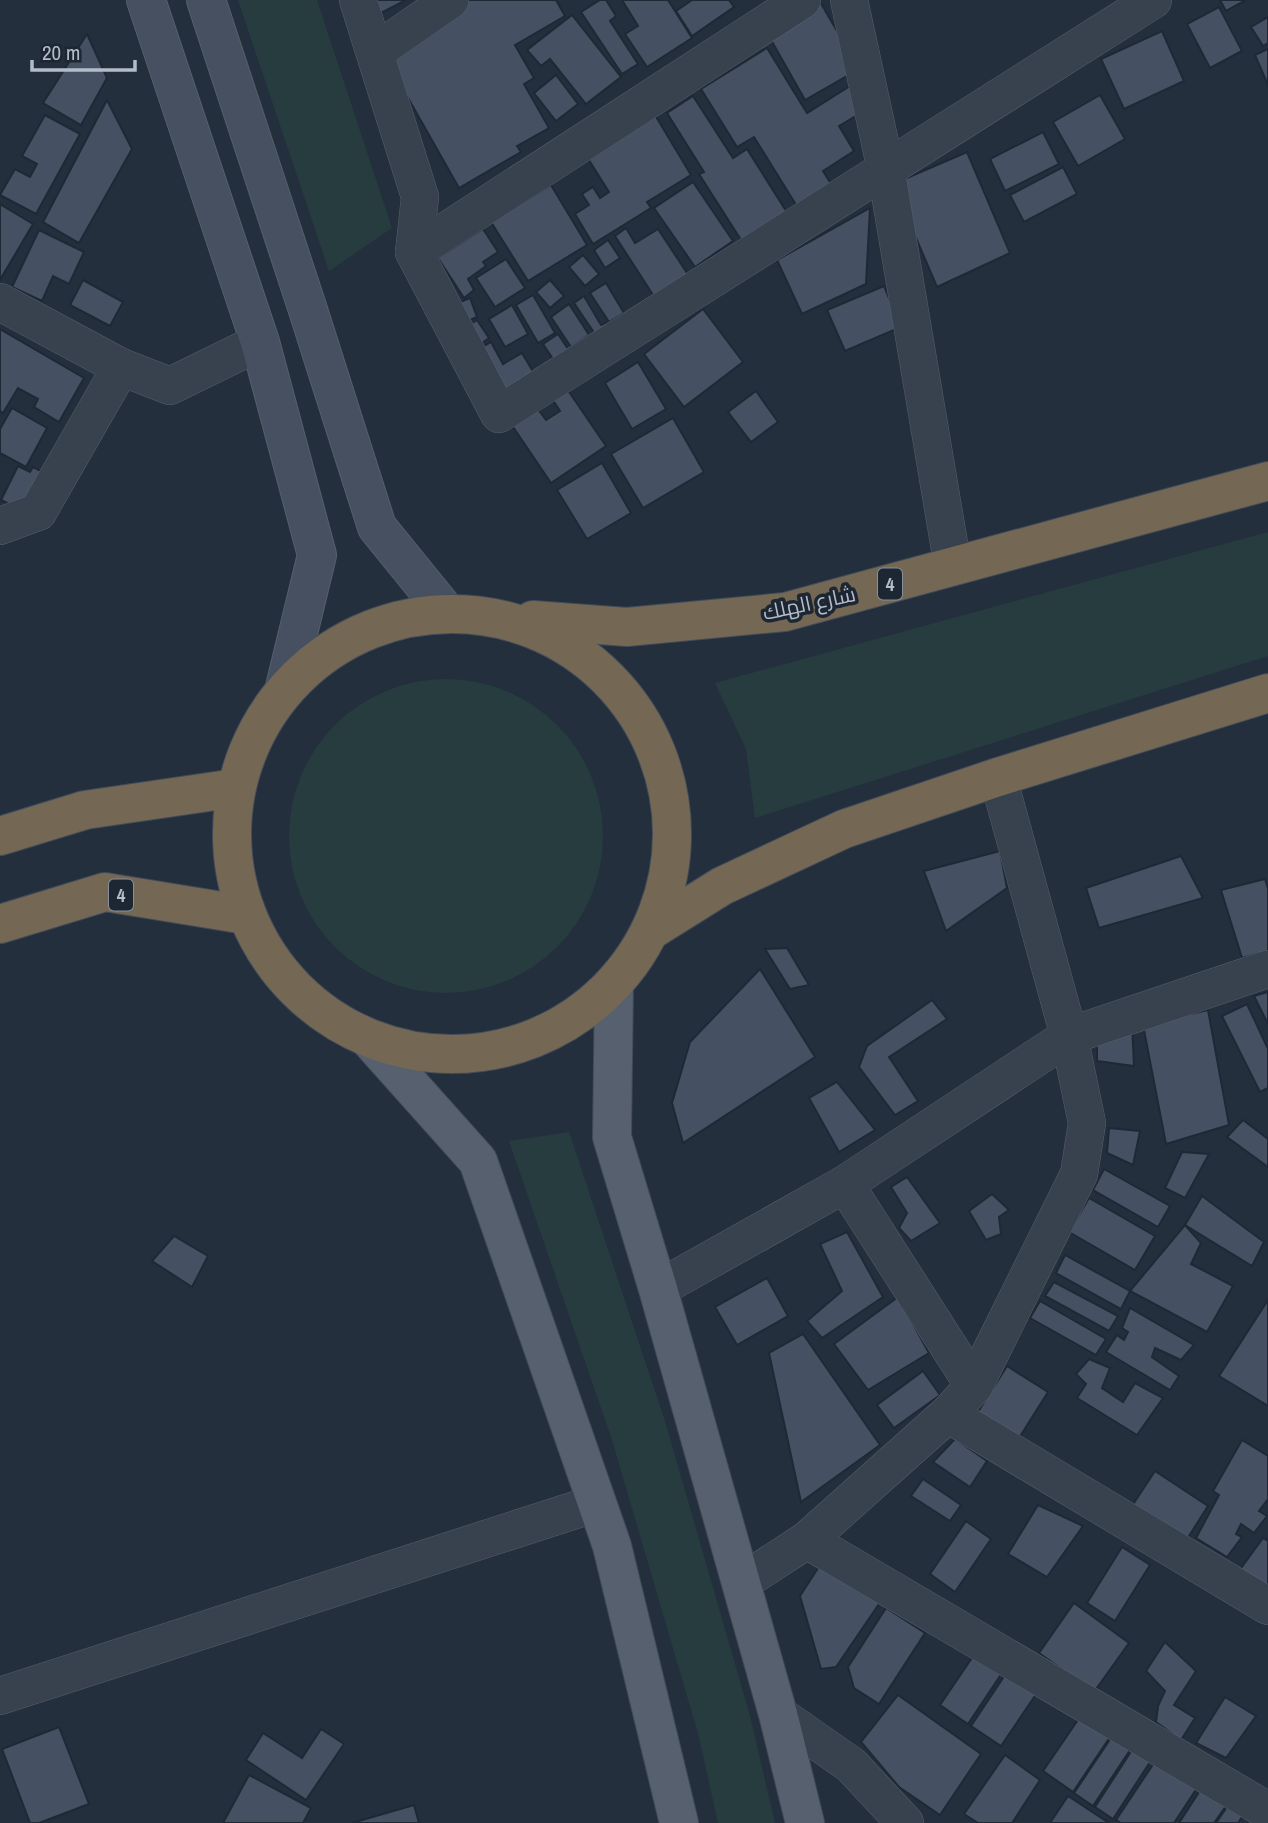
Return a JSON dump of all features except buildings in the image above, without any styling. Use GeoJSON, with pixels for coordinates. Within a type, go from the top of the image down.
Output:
{"type":"FeatureCollection","features":[{"type":"Feature","properties":{"kind":"highway","name":"شارع الهلك"},"geometry":{"type":"LineString","coordinates":[[504,618],[627,627],[785,612],[1268,481]]}},
{"type":"Feature","properties":{"kind":"highway"},"geometry":{"type":"LineString","coordinates":[[446,612],[504,618],[565,643],[616,684],[652,739],[671,803],[670,868],[650,932],[634,959],[614,984],[562,1025],[500,1050],[433,1054],[369,1039],[323,1014],[284,978],[246,915],[231,842],[236,788],[254,736],[284,691],[331,649],[388,622],[446,612]]}},
{"type":"Feature","properties":{"kind":"highway"},"geometry":{"type":"LineString","coordinates":[[650,932],[722,886],[844,829],[998,777],[1268,693]]}},
{"type":"Feature","properties":{"kind":"highway"},"geometry":{"type":"LineString","coordinates":[[0,836],[85,810],[236,788]]}},
{"type":"Feature","properties":{"kind":"highway","name":"4"},"geometry":{"type":"LineString","coordinates":[[0,923],[105,892],[246,915]]}},
{"type":"Feature","properties":{"kind":"main road"},"geometry":{"type":"LineString","coordinates":[[146,0],[260,342],[317,555],[284,691]]}},
{"type":"Feature","properties":{"kind":"main road"},"geometry":{"type":"LineString","coordinates":[[206,0],[377,527],[446,612]]}},
{"type":"Feature","properties":{"kind":"main road"},"geometry":{"type":"LineString","coordinates":[[614,984],[611,1137],[741,1583],[805,1823]]}},
{"type":"Feature","properties":{"kind":"main road"},"geometry":{"type":"LineString","coordinates":[[369,1039],[478,1161],[612,1546],[679,1823]]}},
{"type":"Feature","properties":{"kind":"street"},"geometry":{"type":"LineString","coordinates":[[358,0],[420,197],[414,252],[499,414],[1153,0]]}},
{"type":"Feature","properties":{"kind":"street"},"geometry":{"type":"LineString","coordinates":[[374,52],[450,0]]}},
{"type":"Feature","properties":{"kind":"street"},"geometry":{"type":"LineString","coordinates":[[414,252],[802,0]]}},
{"type":"Feature","properties":{"kind":"street"},"geometry":{"type":"LineString","coordinates":[[849,0],[886,170],[953,567]]}},
{"type":"Feature","properties":{"kind":"street"},"geometry":{"type":"LineString","coordinates":[[0,302],[121,367],[170,386],[260,342]]}},
{"type":"Feature","properties":{"kind":"street"},"geometry":{"type":"LineString","coordinates":[[0,526],[38,512],[121,367]]}},
{"type":"Feature","properties":{"kind":"street"},"geometry":{"type":"LineString","coordinates":[[741,1583],[807,1540],[948,1414],[974,1386],[1079,1174],[1087,1123],[1069,1036],[998,777]]}},
{"type":"Feature","properties":{"kind":"street"},"geometry":{"type":"LineString","coordinates":[[657,1289],[845,1184],[1069,1036],[1268,969]]}},
{"type":"Feature","properties":{"kind":"street"},"geometry":{"type":"LineString","coordinates":[[845,1184],[974,1386]]}},
{"type":"Feature","properties":{"kind":"street"},"geometry":{"type":"LineString","coordinates":[[948,1414],[1268,1606]]}},
{"type":"Feature","properties":{"kind":"street"},"geometry":{"type":"LineString","coordinates":[[0,1696],[597,1503]]}},
{"type":"Feature","properties":{"kind":"street"},"geometry":{"type":"LineString","coordinates":[[807,1540],[1268,1811]]}},
{"type":"Feature","properties":{"kind":"street"},"geometry":{"type":"LineString","coordinates":[[778,1714],[851,1765],[897,1814],[921,1823]]}},
{"type":"Feature","properties":{"kind":"green space"},"geometry":{"type":"Polygon","coordinates":[[[238,0],[317,0],[392,228],[329,271],[238,0]]]}},
{"type":"Feature","properties":{"kind":"green space"},"geometry":{"type":"Polygon","coordinates":[[[1268,532],[1268,656],[755,818],[746,749],[715,683],[1268,532]]]}},
{"type":"Feature","properties":{"kind":"green space"},"geometry":{"type":"Polygon","coordinates":[[[431,679],[461,679],[492,686],[520,697],[546,714],[568,736],[585,762],[596,790],[603,821],[600,867],[585,910],[568,936],[546,958],[520,975],[492,986],[461,993],[431,993],[400,986],[372,975],[346,958],[324,936],[307,910],[296,882],[289,851],[289,821],[296,790],[307,762],[324,736],[346,714],[372,697],[400,686],[431,679]]]}},
{"type":"Feature","properties":{"kind":"green space"},"geometry":{"type":"Polygon","coordinates":[[[569,1132],[665,1421],[750,1716],[775,1823],[718,1823],[699,1737],[612,1440],[509,1141],[569,1132]]]}}]}
